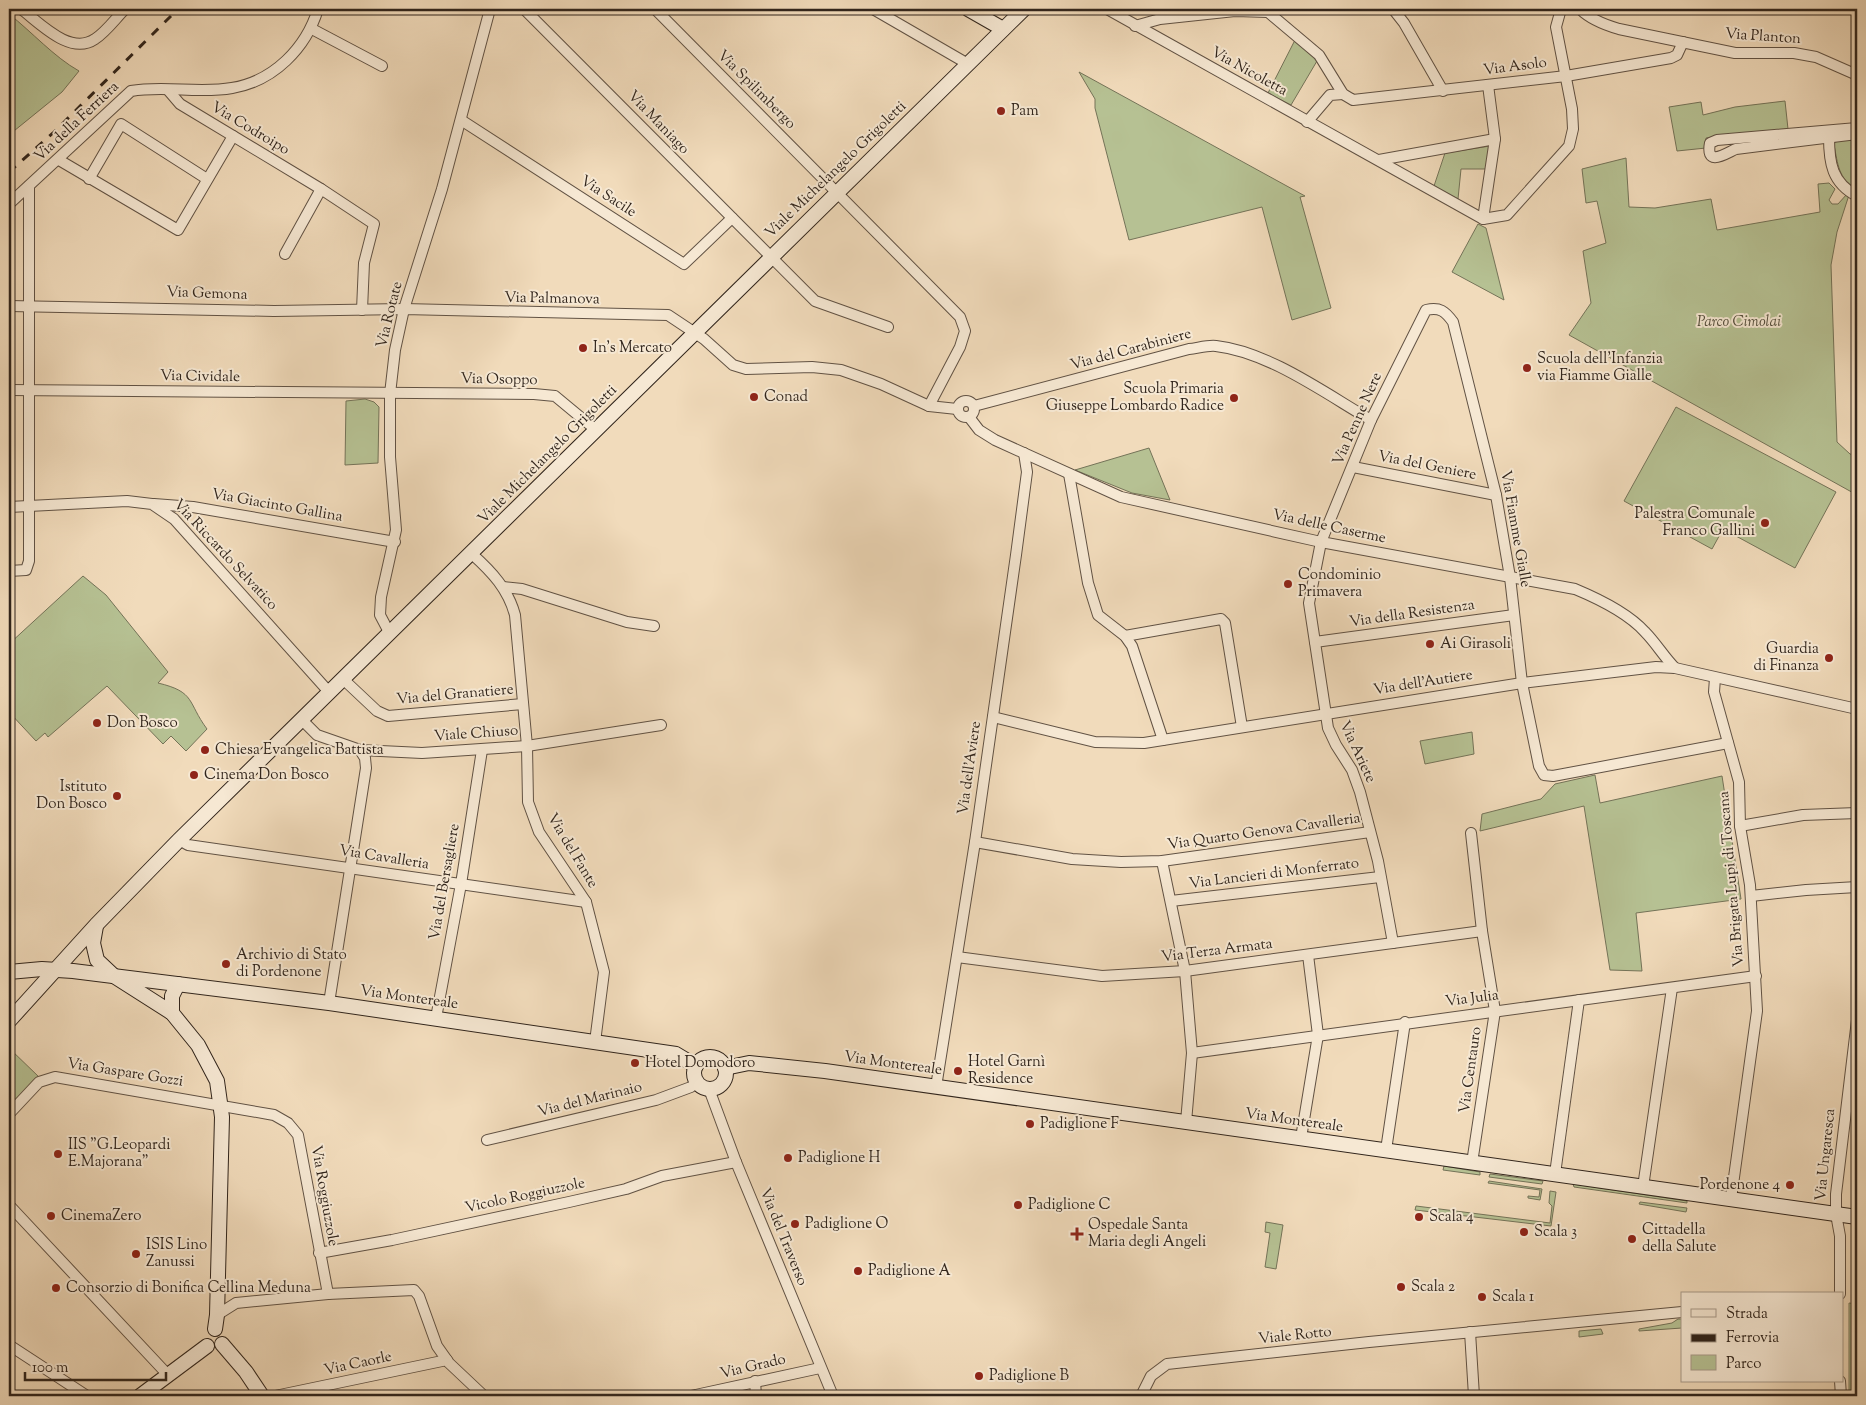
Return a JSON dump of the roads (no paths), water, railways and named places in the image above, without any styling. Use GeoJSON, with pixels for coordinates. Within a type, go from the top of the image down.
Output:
{"type":"FeatureCollection","features":[{"type":"Feature","properties":{"kind":"main road"},"geometry":{"type":"LineString","coordinates":[[968,9],[1003,29]]}},
{"type":"Feature","properties":{"kind":"main road","name":"Viale Michelangelo Grigoletti"},"geometry":{"type":"LineString","coordinates":[[9,1021],[96,925],[179,840],[472,554],[770,257],[1024,9]]}},
{"type":"Feature","properties":{"kind":"main road"},"geometry":{"type":"LineString","coordinates":[[96,925],[93,943],[94,952],[104,969],[167,1009],[204,1056],[217,1081],[221,1104],[218,1315],[215,1329]]}},
{"type":"Feature","properties":{"kind":"main road","name":"Via Montereale"},"geometry":{"type":"LineString","coordinates":[[9,972],[57,970],[329,1003],[676,1054],[696,1066]]}},
{"type":"Feature","properties":{"kind":"main road"},"geometry":{"type":"LineString","coordinates":[[167,1009],[172,996],[172,983]]}},
{"type":"Feature","properties":{"kind":"main road"},"geometry":{"type":"LineString","coordinates":[[714,1057],[725,1068],[723,1083],[714,1088],[703,1085],[694,1074],[696,1066],[704,1058],[714,1057]]}},
{"type":"Feature","properties":{"kind":"main road","name":"Via Montereale"},"geometry":{"type":"LineString","coordinates":[[725,1068],[749,1063],[936,1086],[1857,1217]]}},
{"type":"Feature","properties":{"kind":"main road"},"geometry":{"type":"LineString","coordinates":[[215,1329],[223,1335],[222,1344],[214,1349],[207,1346],[204,1340],[205,1335],[209,1330],[215,1329]]}},
{"type":"Feature","properties":{"kind":"main road"},"geometry":{"type":"LineString","coordinates":[[222,1344],[235,1357],[262,1396]]}},
{"type":"Feature","properties":{"kind":"main road"},"geometry":{"type":"LineString","coordinates":[[140,1396],[207,1346]]}},
{"type":"Feature","properties":{"kind":"street"},"geometry":{"type":"LineString","coordinates":[[21,9],[65,41],[83,43],[94,40],[125,9]]}},
{"type":"Feature","properties":{"kind":"street","name":"Via della Ferriera"},"geometry":{"type":"LineString","coordinates":[[9,204],[59,160],[131,91],[231,89],[261,79],[283,64],[304,40],[312,29],[318,9]]}},
{"type":"Feature","properties":{"kind":"street","name":"Via Rotate"},"geometry":{"type":"LineString","coordinates":[[390,634],[380,615],[381,597],[395,542],[390,457],[390,394],[395,350],[404,310],[442,189],[490,9]]}},
{"type":"Feature","properties":{"kind":"street","name":"Via Maniago"},"geometry":{"type":"LineString","coordinates":[[524,9],[815,300],[888,328]]}},
{"type":"Feature","properties":{"kind":"street","name":"Via Spilimbergo"},"geometry":{"type":"LineString","coordinates":[[655,9],[960,317],[965,332],[928,406]]}},
{"type":"Feature","properties":{"kind":"street"},"geometry":{"type":"LineString","coordinates":[[872,9],[968,64]]}},
{"type":"Feature","properties":{"kind":"street","name":"Via Nicoletta"},"geometry":{"type":"LineString","coordinates":[[1107,9],[1483,219]]}},
{"type":"Feature","properties":{"kind":"street"},"geometry":{"type":"LineString","coordinates":[[1393,9],[1404,23],[1443,91]]}},
{"type":"Feature","properties":{"kind":"street"},"geometry":{"type":"LineString","coordinates":[[1488,85],[1495,139],[1483,219],[1508,215],[1568,146],[1573,129],[1566,76],[1556,27],[1561,9]]}},
{"type":"Feature","properties":{"kind":"street","name":"Via Planton"},"geometry":{"type":"LineString","coordinates":[[1580,9],[1586,15],[1604,24],[1735,52],[1794,53],[1816,58],[1857,75]]}},
{"type":"Feature","properties":{"kind":"street"},"geometry":{"type":"LineString","coordinates":[[1135,26],[1160,19],[1234,10],[1269,10],[1319,55],[1343,94],[1330,95],[1307,122]]}},
{"type":"Feature","properties":{"kind":"street"},"geometry":{"type":"LineString","coordinates":[[312,29],[382,66]]}},
{"type":"Feature","properties":{"kind":"street","name":"Via Asolo"},"geometry":{"type":"LineString","coordinates":[[1343,94],[1353,100],[1366,100],[1566,76],[1671,58],[1677,55],[1683,42]]}},
{"type":"Feature","properties":{"kind":"street","name":"Via Codroipo"},"geometry":{"type":"LineString","coordinates":[[168,90],[180,104],[321,189],[374,224],[364,263],[362,310]]}},
{"type":"Feature","properties":{"kind":"street","name":"Via Sacile"},"geometry":{"type":"LineString","coordinates":[[461,120],[684,264],[732,218]]}},
{"type":"Feature","properties":{"kind":"street"},"geometry":{"type":"LineString","coordinates":[[90,178],[121,124],[208,179]]}},
{"type":"Feature","properties":{"kind":"street"},"geometry":{"type":"LineString","coordinates":[[1857,128],[1717,140],[1710,143],[1709,149],[1716,158],[1723,158],[1736,149],[1857,134]]}},
{"type":"Feature","properties":{"kind":"street"},"geometry":{"type":"LineString","coordinates":[[59,160],[178,230],[232,136]]}},
{"type":"Feature","properties":{"kind":"street"},"geometry":{"type":"LineString","coordinates":[[1829,137],[1832,171],[1846,189],[1857,196]]}},
{"type":"Feature","properties":{"kind":"street"},"geometry":{"type":"LineString","coordinates":[[1378,160],[1495,139]]}},
{"type":"Feature","properties":{"kind":"street"},"geometry":{"type":"LineString","coordinates":[[9,570],[26,570],[30,561],[29,186]]}},
{"type":"Feature","properties":{"kind":"street"},"geometry":{"type":"LineString","coordinates":[[285,254],[321,189]]}},
{"type":"Feature","properties":{"kind":"street","name":"Via Gemona"},"geometry":{"type":"LineString","coordinates":[[9,306],[274,311],[404,310]]}},
{"type":"Feature","properties":{"kind":"street","name":"Via Fiamme Gialle"},"geometry":{"type":"LineString","coordinates":[[1426,310],[1437,308],[1446,312],[1453,322],[1496,495],[1510,577],[1522,683],[1539,766],[1544,775],[1553,776],[1728,743]]}},
{"type":"Feature","properties":{"kind":"street","name":"Via Palmanova"},"geometry":{"type":"LineString","coordinates":[[404,310],[668,315],[695,332]]}},
{"type":"Feature","properties":{"kind":"street","name":"Via Penne Nere"},"geometry":{"type":"LineString","coordinates":[[1322,542],[1371,420],[1426,310]]}},
{"type":"Feature","properties":{"kind":"street"},"geometry":{"type":"LineString","coordinates":[[695,332],[724,358],[746,369],[812,367],[841,370],[881,384],[928,406],[957,409],[963,401],[968,401],[974,406],[974,412],[968,417]]}},
{"type":"Feature","properties":{"kind":"street","name":"Via del Carabiniere"},"geometry":{"type":"LineString","coordinates":[[974,406],[1189,349],[1215,345],[1243,352],[1276,366],[1371,420]]}},
{"type":"Feature","properties":{"kind":"street","name":"Via Cividale"},"geometry":{"type":"LineString","coordinates":[[9,390],[390,394]]}},
{"type":"Feature","properties":{"kind":"street","name":"Via Osoppo"},"geometry":{"type":"LineString","coordinates":[[390,394],[534,394],[555,396],[596,430]]}},
{"type":"Feature","properties":{"kind":"street","name":"Via delle Caserme"},"geometry":{"type":"LineString","coordinates":[[957,409],[961,416],[968,417],[979,430],[1024,453],[1121,497],[1322,542],[1575,589],[1600,600],[1644,630],[1675,668]]}},
{"type":"Feature","properties":{"kind":"street","name":"Via dell'Aviere"},"geometry":{"type":"LineString","coordinates":[[936,1086],[993,717],[1027,472],[1024,453]]}},
{"type":"Feature","properties":{"kind":"street","name":"Via del Geniere"},"geometry":{"type":"LineString","coordinates":[[1353,467],[1496,495]]}},
{"type":"Feature","properties":{"kind":"street"},"geometry":{"type":"LineString","coordinates":[[1070,474],[1088,583],[1098,615],[1125,636],[1132,646],[1163,740]]}},
{"type":"Feature","properties":{"kind":"street","name":"Via Riccardo Selvatico"},"geometry":{"type":"LineString","coordinates":[[9,507],[127,502],[152,504],[174,519],[329,692]]}},
{"type":"Feature","properties":{"kind":"street","name":"Via Giacinto Gallina"},"geometry":{"type":"LineString","coordinates":[[152,504],[193,506],[395,542]]}},
{"type":"Feature","properties":{"kind":"street","name":"Via Ariete"},"geometry":{"type":"LineString","coordinates":[[1322,542],[1309,603],[1325,713],[1336,746],[1352,770],[1367,816],[1393,943]]}},
{"type":"Feature","properties":{"kind":"street","name":"Via del Fante"},"geometry":{"type":"LineString","coordinates":[[472,554],[503,587],[511,600],[515,615],[527,746],[528,802],[539,832],[586,902],[604,972],[595,1042]]}},
{"type":"Feature","properties":{"kind":"street"},"geometry":{"type":"LineString","coordinates":[[503,587],[522,588],[627,622],[654,626]]}},
{"type":"Feature","properties":{"kind":"street","name":"Via della Resistenza"},"geometry":{"type":"LineString","coordinates":[[1315,642],[1514,615]]}},
{"type":"Feature","properties":{"kind":"street"},"geometry":{"type":"LineString","coordinates":[[1125,636],[1221,619],[1225,623],[1242,727]]}},
{"type":"Feature","properties":{"kind":"street","name":"Via dell'Autiere"},"geometry":{"type":"LineString","coordinates":[[993,717],[1095,742],[1144,743],[1522,683],[1619,670],[1675,668],[1857,709]]}},
{"type":"Feature","properties":{"kind":"street","name":"Via Brigata Lupi di Toscana"},"geometry":{"type":"LineString","coordinates":[[1715,678],[1714,692],[1739,782],[1740,826],[1751,896],[1756,976],[1757,1011],[1731,1199]]}},
{"type":"Feature","properties":{"kind":"street","name":"Via del Granatiere"},"geometry":{"type":"LineString","coordinates":[[343,679],[377,712],[388,716],[523,704]]}},
{"type":"Feature","properties":{"kind":"street","name":"Viale Chiuso"},"geometry":{"type":"LineString","coordinates":[[301,719],[317,735],[360,750],[422,753],[527,746],[661,725]]}},
{"type":"Feature","properties":{"kind":"street"},"geometry":{"type":"LineString","coordinates":[[329,1003],[352,868],[366,768],[366,758],[360,750]]}},
{"type":"Feature","properties":{"kind":"street","name":"Via del Bersagliere"},"geometry":{"type":"LineString","coordinates":[[436,1018],[461,884],[482,750]]}},
{"type":"Feature","properties":{"kind":"street"},"geometry":{"type":"LineString","coordinates":[[1740,826],[1803,815],[1857,812]]}},
{"type":"Feature","properties":{"kind":"street","name":"Via Quarto Genova Cavalleria"},"geometry":{"type":"LineString","coordinates":[[975,842],[1072,859],[1121,862],[1162,861],[1370,832]]}},
{"type":"Feature","properties":{"kind":"street","name":"Via Centauro"},"geometry":{"type":"LineString","coordinates":[[1470,833],[1494,1011],[1472,1163]]}},
{"type":"Feature","properties":{"kind":"street","name":"Via Cavalleria"},"geometry":{"type":"LineString","coordinates":[[179,840],[188,845],[586,902]]}},
{"type":"Feature","properties":{"kind":"street"},"geometry":{"type":"LineString","coordinates":[[1162,861],[1185,971],[1192,1053],[1186,1122]]}},
{"type":"Feature","properties":{"kind":"street","name":"Via Lancieri di Monferrato"},"geometry":{"type":"LineString","coordinates":[[1171,901],[1380,877]]}},
{"type":"Feature","properties":{"kind":"street"},"geometry":{"type":"LineString","coordinates":[[1751,896],[1857,887]]}},
{"type":"Feature","properties":{"kind":"street","name":"Via Terza Armata"},"geometry":{"type":"LineString","coordinates":[[957,957],[1102,976],[1185,971],[1482,930]]}},
{"type":"Feature","properties":{"kind":"street"},"geometry":{"type":"LineString","coordinates":[[1301,1138],[1318,1035],[1308,954]]}},
{"type":"Feature","properties":{"kind":"street","name":"Via Julia"},"geometry":{"type":"LineString","coordinates":[[1192,1053],[1405,1022],[1756,976]]}},
{"type":"Feature","properties":{"kind":"street"},"geometry":{"type":"LineString","coordinates":[[1643,1187],[1672,988]]}},
{"type":"Feature","properties":{"kind":"street"},"geometry":{"type":"LineString","coordinates":[[1555,1174],[1579,1000]]}},
{"type":"Feature","properties":{"kind":"street","name":"Via Ungaresca"},"geometry":{"type":"LineString","coordinates":[[1840,1292],[1840,1236],[1836,1214],[1836,1194],[1857,1020]]}},
{"type":"Feature","properties":{"kind":"street"},"geometry":{"type":"LineString","coordinates":[[1386,1150],[1405,1022]]}},
{"type":"Feature","properties":{"kind":"street","name":"Via Gaspare Gozzi"},"geometry":{"type":"LineString","coordinates":[[9,1114],[38,1082],[55,1077],[221,1104],[274,1115]]}},
{"type":"Feature","properties":{"kind":"street","name":"Via del Marinaio"},"geometry":{"type":"LineString","coordinates":[[488,1140],[656,1100],[691,1087],[703,1085]]}},
{"type":"Feature","properties":{"kind":"street","name":"Via del Traverso"},"geometry":{"type":"LineString","coordinates":[[703,1085],[832,1396]]}},
{"type":"Feature","properties":{"kind":"street","name":"Via Roggiuzzole"},"geometry":{"type":"LineString","coordinates":[[274,1115],[288,1123],[298,1135],[328,1294]]}},
{"type":"Feature","properties":{"kind":"street","name":"Vicolo Roggiuzzole"},"geometry":{"type":"LineString","coordinates":[[319,1254],[569,1202],[626,1189],[662,1176],[736,1162]]}},
{"type":"Feature","properties":{"kind":"street"},"geometry":{"type":"LineString","coordinates":[[9,1205],[168,1375]]}},
{"type":"Feature","properties":{"kind":"street"},"geometry":{"type":"LineString","coordinates":[[218,1315],[236,1303],[328,1294],[414,1290],[419,1296],[437,1346],[447,1360],[473,1388],[484,1396]]}},
{"type":"Feature","properties":{"kind":"street","name":"Viale Rotto"},"geometry":{"type":"LineString","coordinates":[[1141,1396],[1151,1376],[1167,1364],[1681,1312]]}},
{"type":"Feature","properties":{"kind":"street"},"geometry":{"type":"LineString","coordinates":[[1470,1332],[1474,1396]]}},
{"type":"Feature","properties":{"kind":"street"},"geometry":{"type":"LineString","coordinates":[[9,1345],[87,1396]]}},
{"type":"Feature","properties":{"kind":"street","name":"Via Caorle"},"geometry":{"type":"LineString","coordinates":[[275,1396],[447,1360]]}},
{"type":"Feature","properties":{"kind":"street","name":"Via Grado"},"geometry":{"type":"LineString","coordinates":[[691,1396],[711,1394],[820,1368]]}},
{"type":"Feature","properties":{"kind":"street"},"geometry":{"type":"LineString","coordinates":[[755,1382],[756,1396]]}},
{"type":"Feature","properties":{"kind":"street"},"geometry":{"type":"LineString","coordinates":[[1840,1382],[1841,1396]]}},
{"type":"Feature","properties":{"kind":"railway"},"geometry":{"type":"LineString","coordinates":[[9,172],[54,132],[178,9]]}},
{"type":"Feature","properties":{"kind":"place","name":"Pam"},"geometry":{"type":"Point","coordinates":[1001,111]}},
{"type":"Feature","properties":{"kind":"place","name":"In's Mercato"},"geometry":{"type":"Point","coordinates":[583,348]}},
{"type":"Feature","properties":{"kind":"place","name":"Scuola dell'Infanzia via Fiamme Gialle"},"geometry":{"type":"Point","coordinates":[1527,368]}},
{"type":"Feature","properties":{"kind":"place","name":"Conad"},"geometry":{"type":"Point","coordinates":[754,397]}},
{"type":"Feature","properties":{"kind":"place","name":"Scuola Primaria Giuseppe Lombardo Radice"},"geometry":{"type":"Point","coordinates":[1234,398]}},
{"type":"Feature","properties":{"kind":"place","name":"Palestra Comunale Franco Gallini"},"geometry":{"type":"Point","coordinates":[1765,523]}},
{"type":"Feature","properties":{"kind":"place","name":"Condominio Primavera"},"geometry":{"type":"Point","coordinates":[1288,584]}},
{"type":"Feature","properties":{"kind":"place","name":"Ai Girasoli"},"geometry":{"type":"Point","coordinates":[1430,644]}},
{"type":"Feature","properties":{"kind":"place","name":"Guardia di Finanza"},"geometry":{"type":"Point","coordinates":[1829,658]}},
{"type":"Feature","properties":{"kind":"place","name":"Don Bosco"},"geometry":{"type":"Point","coordinates":[97,723]}},
{"type":"Feature","properties":{"kind":"place","name":"Chiesa Evangelica Battista"},"geometry":{"type":"Point","coordinates":[205,750]}},
{"type":"Feature","properties":{"kind":"place","name":"Cinema Don Bosco"},"geometry":{"type":"Point","coordinates":[194,775]}},
{"type":"Feature","properties":{"kind":"place","name":"Istituto Don Bosco"},"geometry":{"type":"Point","coordinates":[117,796]}},
{"type":"Feature","properties":{"kind":"place","name":"Archivio di Stato di Pordenone"},"geometry":{"type":"Point","coordinates":[226,964]}},
{"type":"Feature","properties":{"kind":"place","name":"Hotel Domodoro"},"geometry":{"type":"Point","coordinates":[635,1063]}},
{"type":"Feature","properties":{"kind":"place","name":"Hotel Garnì Residence"},"geometry":{"type":"Point","coordinates":[958,1071]}},
{"type":"Feature","properties":{"kind":"place","name":"Padiglione F"},"geometry":{"type":"Point","coordinates":[1030,1124]}},
{"type":"Feature","properties":{"kind":"place","name":"IIS \"G.Leopardi E.Majorana\""},"geometry":{"type":"Point","coordinates":[58,1154]}},
{"type":"Feature","properties":{"kind":"place","name":"Padiglione H"},"geometry":{"type":"Point","coordinates":[788,1158]}},
{"type":"Feature","properties":{"kind":"place","name":"Pordenone 4"},"geometry":{"type":"Point","coordinates":[1790,1185]}},
{"type":"Feature","properties":{"kind":"place","name":"Padiglione C"},"geometry":{"type":"Point","coordinates":[1018,1205]}},
{"type":"Feature","properties":{"kind":"place","name":"CinemaZero"},"geometry":{"type":"Point","coordinates":[51,1216]}},
{"type":"Feature","properties":{"kind":"place","name":"Scala 4"},"geometry":{"type":"Point","coordinates":[1419,1217]}},
{"type":"Feature","properties":{"kind":"place","name":"Padiglione O"},"geometry":{"type":"Point","coordinates":[795,1224]}},
{"type":"Feature","properties":{"kind":"place","name":"Scala 3"},"geometry":{"type":"Point","coordinates":[1524,1232]}},
{"type":"Feature","properties":{"kind":"place","name":"Ospedale Santa Maria degli Angeli"},"geometry":{"type":"Point","coordinates":[1077,1234]}},
{"type":"Feature","properties":{"kind":"place","name":"Cittadella della Salute"},"geometry":{"type":"Point","coordinates":[1632,1239]}},
{"type":"Feature","properties":{"kind":"place","name":"ISIS Lino Zanussi"},"geometry":{"type":"Point","coordinates":[136,1254]}},
{"type":"Feature","properties":{"kind":"place","name":"Padiglione A"},"geometry":{"type":"Point","coordinates":[858,1271]}},
{"type":"Feature","properties":{"kind":"place","name":"Scala 2"},"geometry":{"type":"Point","coordinates":[1401,1287]}},
{"type":"Feature","properties":{"kind":"place","name":"Consorzio di Bonifica Cellina Meduna"},"geometry":{"type":"Point","coordinates":[56,1288]}},
{"type":"Feature","properties":{"kind":"place","name":"Scala 1"},"geometry":{"type":"Point","coordinates":[1482,1297]}},
{"type":"Feature","properties":{"kind":"place","name":"Padiglione B"},"geometry":{"type":"Point","coordinates":[979,1376]}},
{"type":"Feature","properties":{"kind":"park label","name":"Parco Cimolai"},"geometry":{"type":"Point","coordinates":[1739,322]}}]}
